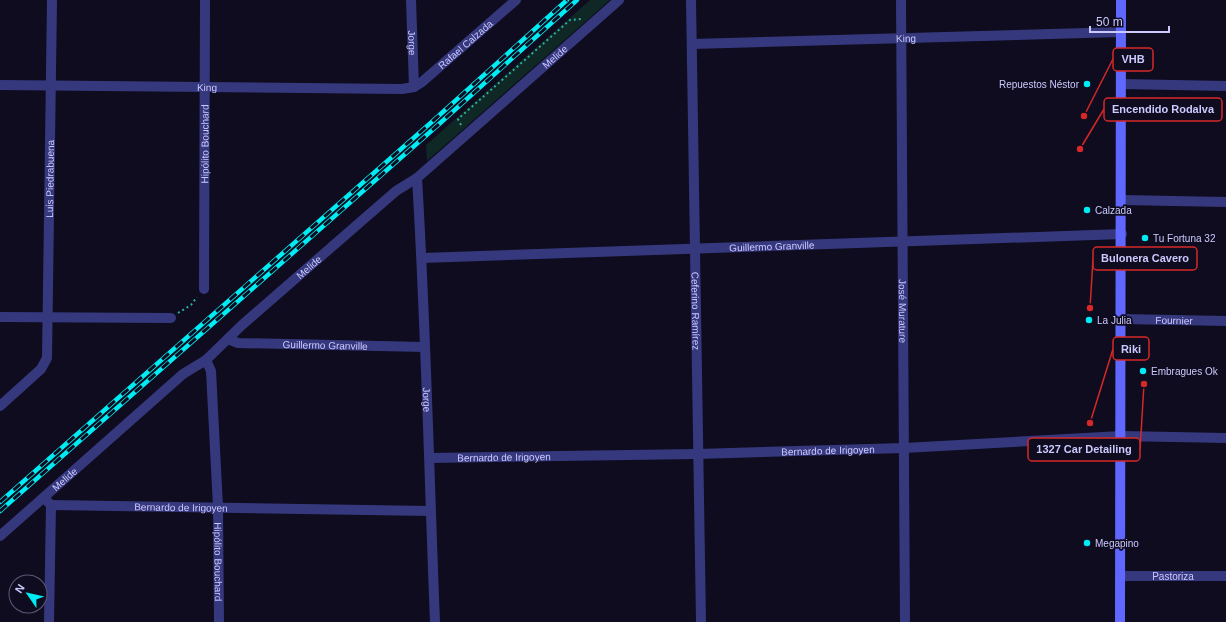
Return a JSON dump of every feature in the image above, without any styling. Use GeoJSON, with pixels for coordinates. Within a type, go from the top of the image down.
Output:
{"type":"FeatureCollection","features":[{"type":"Feature","properties":{"kind":"main road"},"geometry":{"type":"LineString","coordinates":[[1120,622],[1122,319],[1121,0]]}},
{"type":"Feature","properties":{"kind":"street","name":"Luis Piedrabuena"},"geometry":{"type":"LineString","coordinates":[[0,406],[41,369],[47,358],[49,318],[52,0]]}},
{"type":"Feature","properties":{"kind":"street","name":"Hipólito Bouchard"},"geometry":{"type":"LineString","coordinates":[[204,289],[205,0]]}},
{"type":"Feature","properties":{"kind":"street","name":"Jorge"},"geometry":{"type":"LineString","coordinates":[[410,0],[414,87]]}},
{"type":"Feature","properties":{"kind":"street","name":"Rafael Calzada"},"geometry":{"type":"LineString","coordinates":[[414,87],[422,82],[516,0]]}},
{"type":"Feature","properties":{"kind":"street","name":"Melide"},"geometry":{"type":"LineString","coordinates":[[0,536],[184,374],[206,360],[396,191],[418,178],[619,0]]}},
{"type":"Feature","properties":{"kind":"street","name":"Ceferino Ramírez"},"geometry":{"type":"LineString","coordinates":[[691,0],[697,454],[701,622]]}},
{"type":"Feature","properties":{"kind":"street","name":"José Murature"},"geometry":{"type":"LineString","coordinates":[[901,0],[905,622]]}},
{"type":"Feature","properties":{"kind":"street","name":"King"},"geometry":{"type":"LineString","coordinates":[[692,44],[1121,32]]}},
{"type":"Feature","properties":{"kind":"street"},"geometry":{"type":"LineString","coordinates":[[1121,84],[1226,86]]}},
{"type":"Feature","properties":{"kind":"street","name":"King"},"geometry":{"type":"LineString","coordinates":[[0,86],[402,89],[414,87]]}},
{"type":"Feature","properties":{"kind":"street","name":"Jorge"},"geometry":{"type":"LineString","coordinates":[[418,178],[424,347],[430,458],[430,511],[435,622]]}},
{"type":"Feature","properties":{"kind":"street"},"geometry":{"type":"LineString","coordinates":[[1122,200],[1226,202]]}},
{"type":"Feature","properties":{"kind":"street","name":"Guillermo Granville"},"geometry":{"type":"LineString","coordinates":[[422,258],[1122,234]]}},
{"type":"Feature","properties":{"kind":"street"},"geometry":{"type":"LineString","coordinates":[[0,317],[171,318]]}},
{"type":"Feature","properties":{"kind":"street","name":"Fournier"},"geometry":{"type":"LineString","coordinates":[[1122,319],[1226,321]]}},
{"type":"Feature","properties":{"kind":"street","name":"Guillermo Granville"},"geometry":{"type":"LineString","coordinates":[[228,339],[238,343],[424,347]]}},
{"type":"Feature","properties":{"kind":"street","name":"Hipólito Bouchard"},"geometry":{"type":"LineString","coordinates":[[206,360],[211,371],[218,507],[219,622]]}},
{"type":"Feature","properties":{"kind":"street","name":"Bernardo de Irigoyen"},"geometry":{"type":"LineString","coordinates":[[430,458],[697,454],[904,448],[1121,436],[1226,438]]}},
{"type":"Feature","properties":{"kind":"street"},"geometry":{"type":"LineString","coordinates":[[43,497],[51,506],[49,622]]}},
{"type":"Feature","properties":{"kind":"street","name":"Bernardo de Irigoyen"},"geometry":{"type":"LineString","coordinates":[[51,506],[218,507],[430,511]]}},
{"type":"Feature","properties":{"kind":"street","name":"Pastoriza"},"geometry":{"type":"LineString","coordinates":[[1120,576],[1226,576]]}},
{"type":"Feature","properties":{"kind":"path"},"geometry":{"type":"LineString","coordinates":[[456,130],[462,125],[458,119],[570,20],[581,19],[586,15]]}},
{"type":"Feature","properties":{"kind":"path"},"geometry":{"type":"LineString","coordinates":[[171,318],[191,305],[204,289]]}},
{"type":"Feature","properties":{"kind":"green space"},"geometry":{"type":"Polygon","coordinates":[[[590,0],[610,0],[427,161],[426,145],[590,0]]]}},
{"type":"Feature","properties":{"kind":"railway"},"geometry":{"type":"LineString","coordinates":[[0,502],[434,120],[567,0]]}},
{"type":"Feature","properties":{"kind":"railway"},"geometry":{"type":"LineString","coordinates":[[0,511],[438,125],[577,0]]}},
{"type":"Feature","properties":{"kind":"place","name":"Repuestos Néstor"},"geometry":{"type":"Point","coordinates":[1087,84]}},
{"type":"Feature","properties":{"kind":"place","name":"VHB"},"geometry":{"type":"Point","coordinates":[1084,116]}},
{"type":"Feature","properties":{"kind":"place","name":"Encendido Rodalva"},"geometry":{"type":"Point","coordinates":[1080,149]}},
{"type":"Feature","properties":{"kind":"place","name":"Calzada"},"geometry":{"type":"Point","coordinates":[1087,210]}},
{"type":"Feature","properties":{"kind":"place","name":"Tu Fortuna 32"},"geometry":{"type":"Point","coordinates":[1145,238]}},
{"type":"Feature","properties":{"kind":"place","name":"Bulonera Cavero"},"geometry":{"type":"Point","coordinates":[1090,308]}},
{"type":"Feature","properties":{"kind":"place","name":"La Julia"},"geometry":{"type":"Point","coordinates":[1089,320]}},
{"type":"Feature","properties":{"kind":"place","name":"Embragues Ok"},"geometry":{"type":"Point","coordinates":[1143,371]}},
{"type":"Feature","properties":{"kind":"place","name":"1327 Car Detailing"},"geometry":{"type":"Point","coordinates":[1144,384]}},
{"type":"Feature","properties":{"kind":"place","name":"Riki"},"geometry":{"type":"Point","coordinates":[1090,423]}},
{"type":"Feature","properties":{"kind":"place","name":"Megapino"},"geometry":{"type":"Point","coordinates":[1087,543]}}]}
